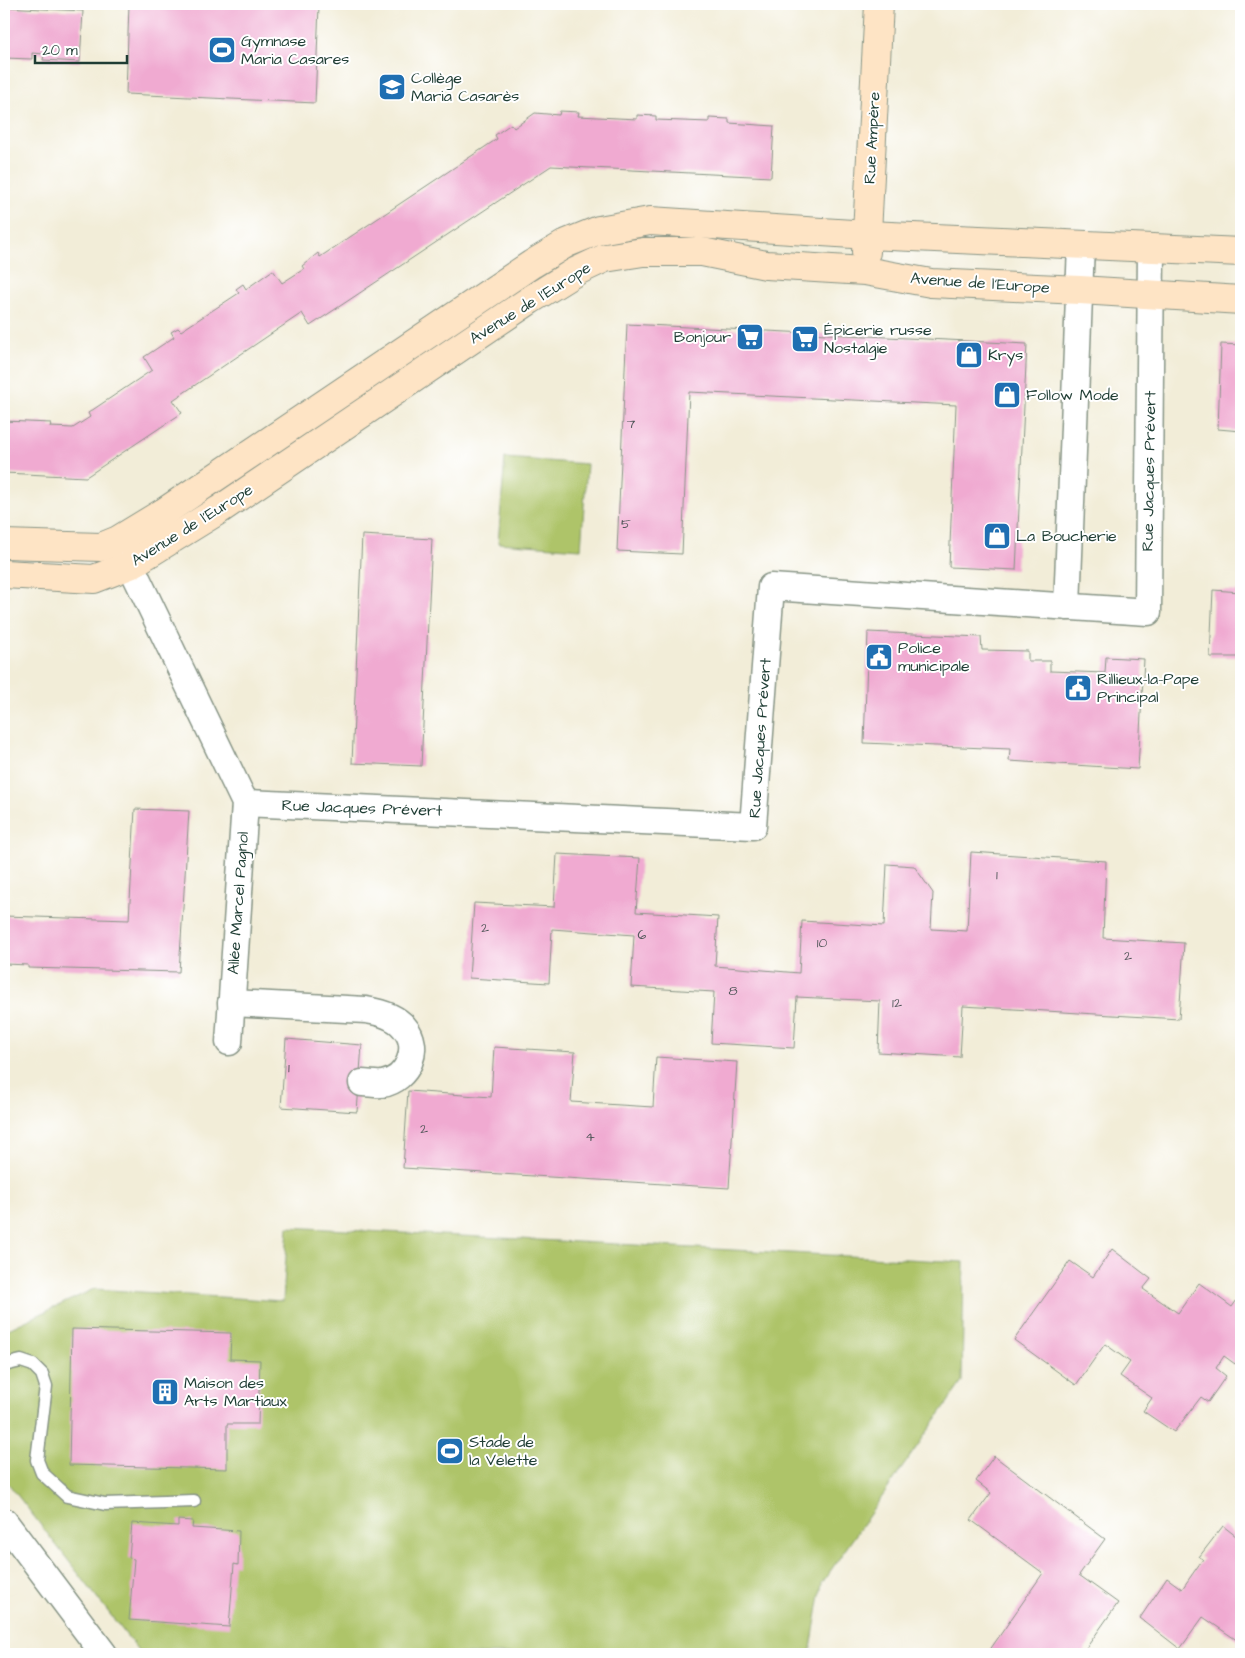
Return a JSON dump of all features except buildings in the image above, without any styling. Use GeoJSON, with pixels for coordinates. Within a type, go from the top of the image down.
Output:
{"type":"FeatureCollection","features":[{"type":"Feature","properties":{"kind":"street","name":"Rue Ampère"},"geometry":{"type":"LineString","coordinates":[[865,271],[879,4]]}},
{"type":"Feature","properties":{"kind":"street","name":"Avenue de l'Europe"},"geometry":{"type":"LineString","coordinates":[[4,544],[101,547],[118,540],[164,512],[515,275],[566,243],[599,230],[650,221],[868,235],[1241,252]]}},
{"type":"Feature","properties":{"kind":"street"},"geometry":{"type":"LineString","coordinates":[[1067,607],[1081,245]]}},
{"type":"Feature","properties":{"kind":"street","name":"Rue Jacques Prévert"},"geometry":{"type":"LineString","coordinates":[[245,803],[753,826],[772,587],[1148,612],[1151,249]]}},
{"type":"Feature","properties":{"kind":"street","name":"Avenue de l'Europe"},"geometry":{"type":"LineString","coordinates":[[4,574],[94,579],[130,565],[219,510],[530,300],[575,272],[605,258],[643,252],[702,252],[766,266],[865,271],[930,283],[1241,300]]}},
{"type":"Feature","properties":{"kind":"street"},"geometry":{"type":"LineString","coordinates":[[118,540],[245,803]]}},
{"type":"Feature","properties":{"kind":"street","name":"Allée Marcel Pagnol"},"geometry":{"type":"LineString","coordinates":[[229,1042],[245,803]]}},
{"type":"Feature","properties":{"kind":"street"},"geometry":{"type":"LineString","coordinates":[[231,1003],[366,1010],[376,1011],[393,1018],[404,1026],[409,1035],[412,1047],[409,1064],[399,1077],[392,1081],[383,1084],[362,1083]]}},
{"type":"Feature","properties":{"kind":"street"},"geometry":{"type":"LineString","coordinates":[[4,1521],[104,1654]]}},
{"type":"Feature","properties":{"kind":"lane"},"geometry":{"type":"LineString","coordinates":[[4,1365],[21,1361],[33,1365],[42,1374],[46,1386],[37,1460],[42,1473],[67,1496],[106,1504],[194,1501]]}},
{"type":"Feature","properties":{"kind":"green space"},"geometry":{"type":"Polygon","coordinates":[[[505,458],[587,464],[581,549],[498,543],[505,458]]]}},
{"type":"Feature","properties":{"kind":"green space"},"geometry":{"type":"Polygon","coordinates":[[[288,1227],[964,1262],[962,1382],[822,1583],[810,1654],[141,1654],[4,1478],[4,1331],[94,1289],[283,1301],[288,1227]]]}},
{"type":"Feature","properties":{"kind":"place","name":"Gymnase Maria Casares"},"geometry":{"type":"Point","coordinates":[222,50]}},
{"type":"Feature","properties":{"kind":"place","name":"Collège Maria Casarès"},"geometry":{"type":"Point","coordinates":[392,87]}},
{"type":"Feature","properties":{"kind":"place","name":"Bonjour"},"geometry":{"type":"Point","coordinates":[750,337]}},
{"type":"Feature","properties":{"kind":"place","name":"Épicerie russe Nostalgie"},"geometry":{"type":"Point","coordinates":[805,339]}},
{"type":"Feature","properties":{"kind":"place","name":"Krys"},"geometry":{"type":"Point","coordinates":[969,355]}},
{"type":"Feature","properties":{"kind":"place","name":"Follow Mode"},"geometry":{"type":"Point","coordinates":[1007,395]}},
{"type":"Feature","properties":{"kind":"place","name":"La Boucherie"},"geometry":{"type":"Point","coordinates":[997,536]}},
{"type":"Feature","properties":{"kind":"place","name":"Police municipale"},"geometry":{"type":"Point","coordinates":[879,657]}},
{"type":"Feature","properties":{"kind":"place","name":"Rillieux-la-Pape Principal"},"geometry":{"type":"Point","coordinates":[1078,688]}},
{"type":"Feature","properties":{"kind":"place","name":"Maison des Arts Martiaux"},"geometry":{"type":"Point","coordinates":[165,1392]}},
{"type":"Feature","properties":{"kind":"place","name":"Stade de la Velette"},"geometry":{"type":"Point","coordinates":[450,1451]}}]}
